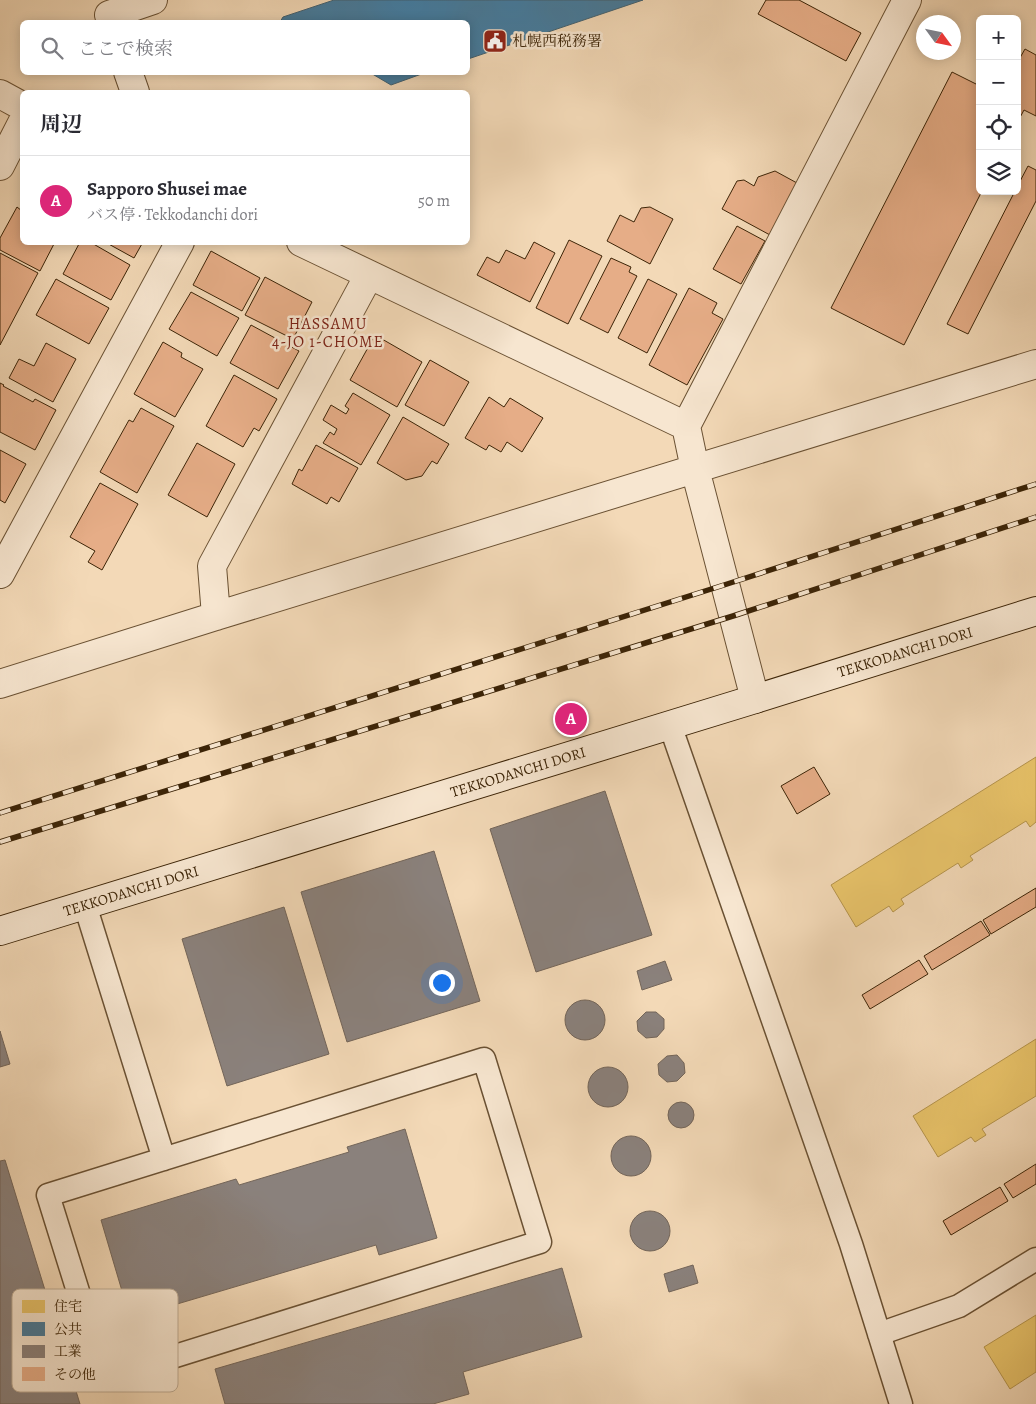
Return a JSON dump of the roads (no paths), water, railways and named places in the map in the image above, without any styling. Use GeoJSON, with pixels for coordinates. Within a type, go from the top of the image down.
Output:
{"type":"FeatureCollection","features":[{"type":"Feature","properties":{"kind":"street"},"geometry":{"type":"LineString","coordinates":[[108,13],[153,0]]}},
{"type":"Feature","properties":{"kind":"street"},"geometry":{"type":"LineString","coordinates":[[755,699],[695,469],[686,426],[906,0]]}},
{"type":"Feature","properties":{"kind":"street"},"geometry":{"type":"LineString","coordinates":[[129,75],[133,90]]}},
{"type":"Feature","properties":{"kind":"street"},"geometry":{"type":"LineString","coordinates":[[0,94],[20,105]]}},
{"type":"Feature","properties":{"kind":"street"},"geometry":{"type":"LineString","coordinates":[[0,166],[20,127]]}},
{"type":"Feature","properties":{"kind":"street"},"geometry":{"type":"LineString","coordinates":[[0,574],[178,245]]}},
{"type":"Feature","properties":{"kind":"street"},"geometry":{"type":"LineString","coordinates":[[307,245],[686,426]]}},
{"type":"Feature","properties":{"kind":"street"},"geometry":{"type":"LineString","coordinates":[[216,616],[212,566],[369,275]]}},
{"type":"Feature","properties":{"kind":"street"},"geometry":{"type":"LineString","coordinates":[[0,684],[1036,364]]}},
{"type":"Feature","properties":{"kind":"street","name":"TEKKODANCHI DORI"},"geometry":{"type":"LineString","coordinates":[[0,932],[1036,611]]}},
{"type":"Feature","properties":{"kind":"lane"},"geometry":{"type":"LineString","coordinates":[[670,725],[851,1244],[901,1404]]}},
{"type":"Feature","properties":{"kind":"lane"},"geometry":{"type":"LineString","coordinates":[[84,905],[164,1159]]}},
{"type":"Feature","properties":{"kind":"lane"},"geometry":{"type":"LineString","coordinates":[[77,1289],[48,1195],[484,1059],[540,1242],[178,1355]]}},
{"type":"Feature","properties":{"kind":"lane"},"geometry":{"type":"LineString","coordinates":[[879,1334],[959,1306],[1036,1259]]}},
{"type":"Feature","properties":{"kind":"railway"},"geometry":{"type":"LineString","coordinates":[[0,813],[724,585],[1036,484]]}},
{"type":"Feature","properties":{"kind":"railway"},"geometry":{"type":"LineString","coordinates":[[0,842],[733,616],[1036,517]]}},
{"type":"Feature","properties":{"kind":"place","name":"札幌西税務署"},"geometry":{"type":"Point","coordinates":[495,41]}},
{"type":"Feature","properties":{"kind":"place","name":"Sapporo Shusei mae"},"geometry":{"type":"Point","coordinates":[571,719]}},
{"type":"Feature","properties":{"kind":"district","name":"HASSAMU 4-JO 1-CHOME"},"geometry":{"type":"Point","coordinates":[328,332]}}]}
